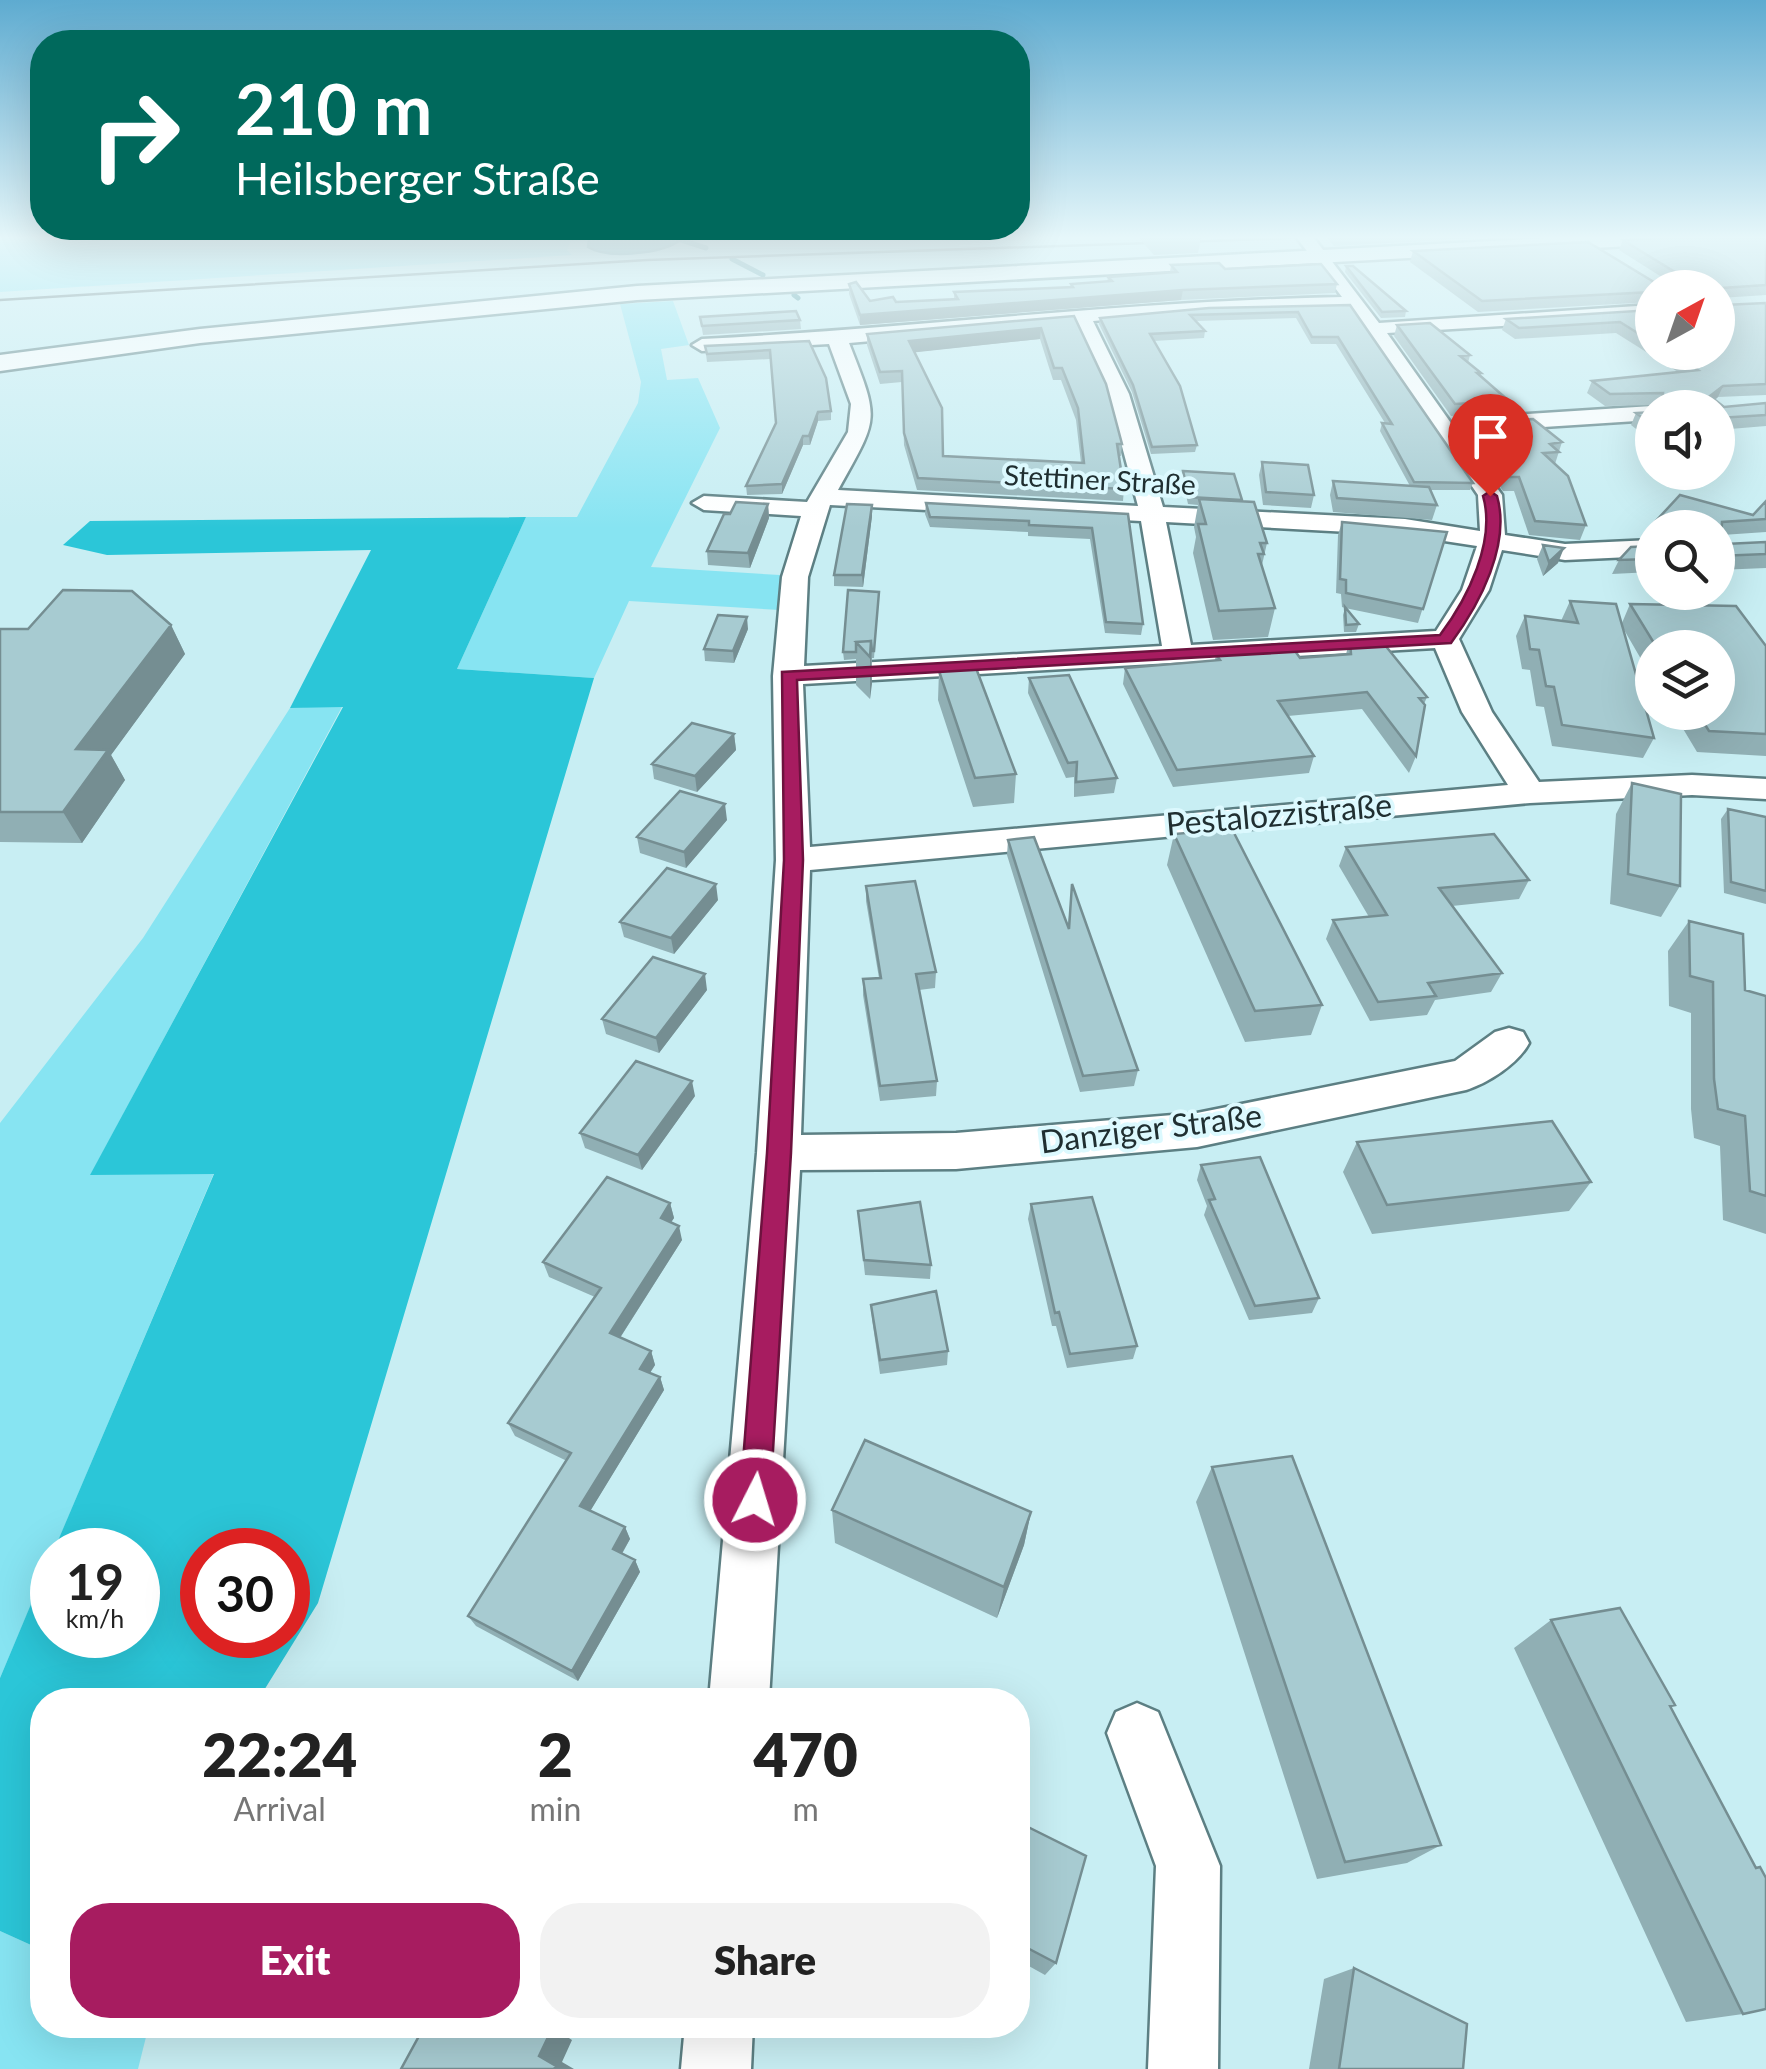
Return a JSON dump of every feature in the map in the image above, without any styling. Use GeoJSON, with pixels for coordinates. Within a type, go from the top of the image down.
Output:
{"type":"FeatureCollection","features":[{"type":"Feature","properties":{"kind":"main road"},"geometry":{"type":"LineString","coordinates":[[0,363],[236,335]]}},
{"type":"Feature","properties":{"kind":"street"},"geometry":{"type":"LineString","coordinates":[[702,345],[872,335]]}},
{"type":"Feature","properties":{"kind":"street"},"geometry":{"type":"LineString","coordinates":[[1092,335],[1122,397],[1152,512],[1178,654]]}},
{"type":"Feature","properties":{"kind":"street"},"geometry":{"type":"LineString","coordinates":[[788,676],[1445,639],[1460,620],[1494,542],[1495,513],[1490,496],[1444,426],[1377,335]]}},
{"type":"Feature","properties":{"kind":"street"},"geometry":{"type":"LineString","coordinates":[[740,1688],[779,1153],[794,860],[788,676],[795,577],[819,504],[859,432],[862,404],[837,338]]}},
{"type":"Feature","properties":{"kind":"street"},"geometry":{"type":"LineString","coordinates":[[1444,426],[1635,413]]}},
{"type":"Feature","properties":{"kind":"street"},"geometry":{"type":"LineString","coordinates":[[704,503],[819,504]]}},
{"type":"Feature","properties":{"kind":"street","name":"Stettiner Straße"},"geometry":{"type":"LineString","coordinates":[[819,504],[1152,512],[1405,527],[1564,552],[1635,549]]}},
{"type":"Feature","properties":{"kind":"street"},"geometry":{"type":"LineString","coordinates":[[1445,639],[1477,712],[1530,793]]}},
{"type":"Feature","properties":{"kind":"street","name":"Pestalozzistraße"},"geometry":{"type":"LineString","coordinates":[[794,860],[1530,793],[1692,785],[1766,789]]}},
{"type":"Feature","properties":{"kind":"street","name":"Danziger Straße"},"geometry":{"type":"LineString","coordinates":[[779,1153],[956,1151],[1198,1130],[1466,1074],[1509,1042]]}},
{"type":"Feature","properties":{"kind":"street"},"geometry":{"type":"LineString","coordinates":[[1137,1733],[1188,1866],[1183,2069]]}},
{"type":"Feature","properties":{"kind":"street"},"geometry":{"type":"LineString","coordinates":[[716,2069],[717,2038]]}},
{"type":"Feature","properties":{"kind":"shaded area"},"geometry":{"type":"Polygon","coordinates":[[[628,335],[685,335],[689,345],[661,349],[667,380],[698,378],[720,428],[651,567],[780,575],[780,610],[629,601],[594,678],[457,669],[526,517],[577,517],[638,403],[641,382],[628,335]]]}},
{"type":"Feature","properties":{"kind":"shaded area"},"geometry":{"type":"Polygon","coordinates":[[[526,517],[457,669],[594,678],[318,1603],[310,1616],[310,1528],[180,1528],[180,1658],[284,1658],[265,1688],[30,1688],[30,1945],[0,1931],[0,1678],[30,1606],[30,1658],[160,1658],[160,1528],[63,1528],[214,1174],[90,1175],[343,707],[290,708],[371,550],[107,555],[63,545],[90,521],[526,517]]]}},
{"type":"Feature","properties":{"kind":"shaded area"},"geometry":{"type":"Polygon","coordinates":[[[343,705],[91,1174],[214,1173],[64,1528],[30,1528],[30,1607],[0,1678],[0,1123],[143,938],[290,708],[343,705]]]}},
{"type":"Feature","properties":{"kind":"shaded area"},"geometry":{"type":"Polygon","coordinates":[[[0,1931],[30,1945],[30,2038],[146,2038],[138,2069],[0,2069],[0,1931]]]}},
{"type":"Feature","properties":{"kind":"building"},"geometry":{"type":"Polygon","coordinates":[[[867,335],[974,335],[909,341],[942,408],[943,456],[1084,463],[1078,408],[1062,368],[1054,368],[1043,335],[1083,335],[1106,384],[1122,444],[1117,444],[1124,489],[918,478],[904,433],[902,371],[880,372],[867,335]]]}},
{"type":"Feature","properties":{"kind":"building"},"geometry":{"type":"Polygon","coordinates":[[[1108,335],[1150,335],[1180,386],[1197,445],[1152,447],[1133,385],[1108,335]]]}},
{"type":"Feature","properties":{"kind":"building"},"geometry":{"type":"Polygon","coordinates":[[[1370,335],[1473,483],[1414,482],[1382,423],[1392,424],[1338,337],[1312,337],[1370,335]]]}},
{"type":"Feature","properties":{"kind":"building"},"geometry":{"type":"Polygon","coordinates":[[[1404,335],[1444,335],[1470,355],[1460,356],[1509,401],[1455,404],[1404,335]]]}},
{"type":"Feature","properties":{"kind":"building"},"geometry":{"type":"Polygon","coordinates":[[[1735,335],[1766,335],[1766,384],[1610,394],[1592,381],[1735,370],[1735,335]]]}},
{"type":"Feature","properties":{"kind":"building"},"geometry":{"type":"Polygon","coordinates":[[[809,341],[826,378],[831,411],[818,412],[782,484],[746,486],[776,423],[770,350],[707,354],[705,346],[809,341]]]}},
{"type":"Feature","properties":{"kind":"building"},"geometry":{"type":"Polygon","coordinates":[[[1766,403],[1766,415],[1735,417],[1735,406],[1766,403]]]}},
{"type":"Feature","properties":{"kind":"building"},"geometry":{"type":"Polygon","coordinates":[[[1533,419],[1562,442],[1550,444],[1559,452],[1543,453],[1568,476],[1586,525],[1535,521],[1519,477],[1509,477],[1469,423],[1533,419]]]}},
{"type":"Feature","properties":{"kind":"building"},"geometry":{"type":"Polygon","coordinates":[[[1262,462],[1308,465],[1314,495],[1266,492],[1262,462]]]}},
{"type":"Feature","properties":{"kind":"building"},"geometry":{"type":"Polygon","coordinates":[[[1183,471],[1234,474],[1242,500],[1189,497],[1183,471]]]}},
{"type":"Feature","properties":{"kind":"building"},"geometry":{"type":"Polygon","coordinates":[[[1333,481],[1429,487],[1437,505],[1337,498],[1333,481]]]}},
{"type":"Feature","properties":{"kind":"building"},"geometry":{"type":"Polygon","coordinates":[[[1680,495],[1735,510],[1666,510],[1680,495]]]}},
{"type":"Feature","properties":{"kind":"building"},"geometry":{"type":"Polygon","coordinates":[[[1199,499],[1254,502],[1267,543],[1260,543],[1264,554],[1258,554],[1275,608],[1219,611],[1198,524],[1206,524],[1199,499]]]}},
{"type":"Feature","properties":{"kind":"building"},"geometry":{"type":"Polygon","coordinates":[[[1766,501],[1766,519],[1735,521],[1735,510],[1753,515],[1766,501]]]}},
{"type":"Feature","properties":{"kind":"building"},"geometry":{"type":"Polygon","coordinates":[[[736,502],[768,504],[748,553],[707,551],[724,514],[730,514],[736,502]]]}},
{"type":"Feature","properties":{"kind":"building"},"geometry":{"type":"Polygon","coordinates":[[[926,503],[1128,514],[1143,624],[1106,622],[1092,528],[930,517],[926,503]]]}},
{"type":"Feature","properties":{"kind":"building"},"geometry":{"type":"Polygon","coordinates":[[[847,504],[872,505],[862,575],[834,575],[847,504]]]}},
{"type":"Feature","properties":{"kind":"building"},"geometry":{"type":"Polygon","coordinates":[[[1342,522],[1447,532],[1423,609],[1346,593],[1346,580],[1340,579],[1342,522]]]}},
{"type":"Feature","properties":{"kind":"building"},"geometry":{"type":"Polygon","coordinates":[[[1766,542],[1766,554],[1735,555],[1735,544],[1766,542]]]}},
{"type":"Feature","properties":{"kind":"building"},"geometry":{"type":"Polygon","coordinates":[[[1543,545],[1564,548],[1549,562],[1543,545]]]}},
{"type":"Feature","properties":{"kind":"building"},"geometry":{"type":"Polygon","coordinates":[[[1635,547],[1635,560],[1619,560],[1635,547]]]}},
{"type":"Feature","properties":{"kind":"building"},"geometry":{"type":"Polygon","coordinates":[[[63,590],[132,591],[171,625],[76,749],[108,750],[63,812],[0,812],[0,629],[28,629],[63,590]]]}},
{"type":"Feature","properties":{"kind":"building"},"geometry":{"type":"Polygon","coordinates":[[[848,590],[879,592],[874,651],[871,641],[856,642],[856,652],[843,652],[848,590]]]}},
{"type":"Feature","properties":{"kind":"building"},"geometry":{"type":"Polygon","coordinates":[[[1570,601],[1616,604],[1635,671],[1635,730],[1652,730],[1654,738],[1562,725],[1554,687],[1546,686],[1539,650],[1530,649],[1525,616],[1578,623],[1570,601]]]}},
{"type":"Feature","properties":{"kind":"building"},"geometry":{"type":"Polygon","coordinates":[[[1630,604],[1635,604],[1635,610],[1735,610],[1736,606],[1766,646],[1766,734],[1708,730],[1735,730],[1735,630],[1646,630],[1630,604]]]}},
{"type":"Feature","properties":{"kind":"building"},"geometry":{"type":"Polygon","coordinates":[[[1345,607],[1359,624],[1346,625],[1345,607]]]}},
{"type":"Feature","properties":{"kind":"building"},"geometry":{"type":"Polygon","coordinates":[[[718,615],[747,617],[733,651],[704,649],[718,615]]]}},
{"type":"Feature","properties":{"kind":"building"},"geometry":{"type":"Polygon","coordinates":[[[1380,639],[1427,697],[1419,698],[1425,705],[1416,756],[1367,692],[1278,701],[1314,756],[1177,770],[1125,668],[1220,660],[1216,654],[1224,653],[1222,648],[1279,644],[1281,649],[1293,648],[1300,658],[1351,654],[1350,640],[1380,639]]]}},
{"type":"Feature","properties":{"kind":"building"},"geometry":{"type":"Polygon","coordinates":[[[871,641],[870,657],[856,642],[871,641]]]}},
{"type":"Feature","properties":{"kind":"building"},"geometry":{"type":"Polygon","coordinates":[[[976,668],[1016,774],[975,778],[939,671],[976,668]]]}},
{"type":"Feature","properties":{"kind":"building"},"geometry":{"type":"Polygon","coordinates":[[[1069,675],[1117,778],[1076,782],[1077,762],[1068,763],[1029,678],[1069,675]]]}},
{"type":"Feature","properties":{"kind":"building"},"geometry":{"type":"Polygon","coordinates":[[[692,723],[734,734],[695,776],[652,764],[692,723]]]}},
{"type":"Feature","properties":{"kind":"building"},"geometry":{"type":"Polygon","coordinates":[[[1632,783],[1681,794],[1680,886],[1628,874],[1632,783]]]}},
{"type":"Feature","properties":{"kind":"building"},"geometry":{"type":"Polygon","coordinates":[[[680,791],[725,804],[684,852],[637,837],[680,791]]]}},
{"type":"Feature","properties":{"kind":"building"},"geometry":{"type":"Polygon","coordinates":[[[1728,809],[1766,817],[1766,891],[1731,882],[1728,809]]]}},
{"type":"Feature","properties":{"kind":"building"},"geometry":{"type":"Polygon","coordinates":[[[1232,829],[1322,1005],[1255,1011],[1174,834],[1232,829]]]}},
{"type":"Feature","properties":{"kind":"building"},"geometry":{"type":"Polygon","coordinates":[[[1494,834],[1529,880],[1439,888],[1502,973],[1428,983],[1436,996],[1378,1002],[1333,920],[1387,915],[1346,847],[1494,834]]]}},
{"type":"Feature","properties":{"kind":"building"},"geometry":{"type":"Polygon","coordinates":[[[1034,837],[1069,929],[1072,884],[1138,1070],[1083,1076],[1008,840],[1034,837]]]}},
{"type":"Feature","properties":{"kind":"building"},"geometry":{"type":"Polygon","coordinates":[[[667,868],[716,884],[671,938],[620,922],[667,868]]]}},
{"type":"Feature","properties":{"kind":"building"},"geometry":{"type":"Polygon","coordinates":[[[915,881],[936,972],[916,974],[937,1081],[880,1086],[863,979],[881,978],[866,886],[915,881]]]}},
{"type":"Feature","properties":{"kind":"building"},"geometry":{"type":"Polygon","coordinates":[[[1689,921],[1743,934],[1745,990],[1766,996],[1766,1196],[1750,1191],[1745,1116],[1718,1109],[1713,982],[1690,976],[1689,921]]]}},
{"type":"Feature","properties":{"kind":"building"},"geometry":{"type":"Polygon","coordinates":[[[653,957],[705,974],[656,1038],[602,1019],[653,957]]]}},
{"type":"Feature","properties":{"kind":"building"},"geometry":{"type":"Polygon","coordinates":[[[636,1061],[692,1081],[638,1155],[580,1133],[636,1061]]]}},
{"type":"Feature","properties":{"kind":"building"},"geometry":{"type":"Polygon","coordinates":[[[1552,1121],[1591,1182],[1387,1205],[1357,1142],[1552,1121]]]}},
{"type":"Feature","properties":{"kind":"building"},"geometry":{"type":"Polygon","coordinates":[[[1260,1157],[1319,1298],[1255,1306],[1209,1200],[1215,1199],[1201,1165],[1260,1157]]]}},
{"type":"Feature","properties":{"kind":"building"},"geometry":{"type":"Polygon","coordinates":[[[607,1177],[670,1203],[661,1218],[679,1226],[610,1333],[651,1351],[640,1369],[660,1377],[580,1506],[625,1527],[613,1549],[635,1560],[572,1671],[468,1616],[571,1453],[508,1423],[601,1288],[543,1262],[607,1177]]]}},
{"type":"Feature","properties":{"kind":"building"},"geometry":{"type":"Polygon","coordinates":[[[1092,1197],[1137,1346],[1070,1354],[1059,1312],[1055,1313],[1031,1204],[1092,1197]]]}},
{"type":"Feature","properties":{"kind":"building"},"geometry":{"type":"Polygon","coordinates":[[[920,1202],[931,1265],[864,1260],[858,1211],[920,1202]]]}},
{"type":"Feature","properties":{"kind":"building"},"geometry":{"type":"Polygon","coordinates":[[[936,1291],[948,1351],[880,1360],[871,1305],[936,1291]]]}},
{"type":"Feature","properties":{"kind":"building"},"geometry":{"type":"Polygon","coordinates":[[[865,1440],[1031,1512],[1004,1587],[832,1510],[865,1440]]]}},
{"type":"Feature","properties":{"kind":"building"},"geometry":{"type":"Polygon","coordinates":[[[1292,1456],[1441,1845],[1345,1862],[1212,1467],[1292,1456]]]}},
{"type":"Feature","properties":{"kind":"building"},"geometry":{"type":"Polygon","coordinates":[[[1620,1608],[1675,1705],[1670,1706],[1756,1868],[1760,1867],[1766,1878],[1766,2009],[1743,2014],[1551,1620],[1620,1608]]]}},
{"type":"Feature","properties":{"kind":"building"},"geometry":{"type":"Polygon","coordinates":[[[1030,1828],[1086,1856],[1056,1963],[1030,1949],[1030,1828]]]}},
{"type":"Feature","properties":{"kind":"building"},"geometry":{"type":"Polygon","coordinates":[[[1354,1968],[1467,2024],[1463,2069],[1339,2069],[1354,1968]]]}},
{"type":"Feature","properties":{"kind":"building"},"geometry":{"type":"Polygon","coordinates":[[[418,2038],[548,2038],[539,2056],[556,2066],[554,2069],[401,2069],[418,2038]]]}},
{"type":"Feature","properties":{"kind":"route"},"geometry":{"type":"LineString","coordinates":[[755,1500],[794,860],[788,676],[1445,639],[1460,620],[1494,542],[1495,513],[1490,496]]}}]}
